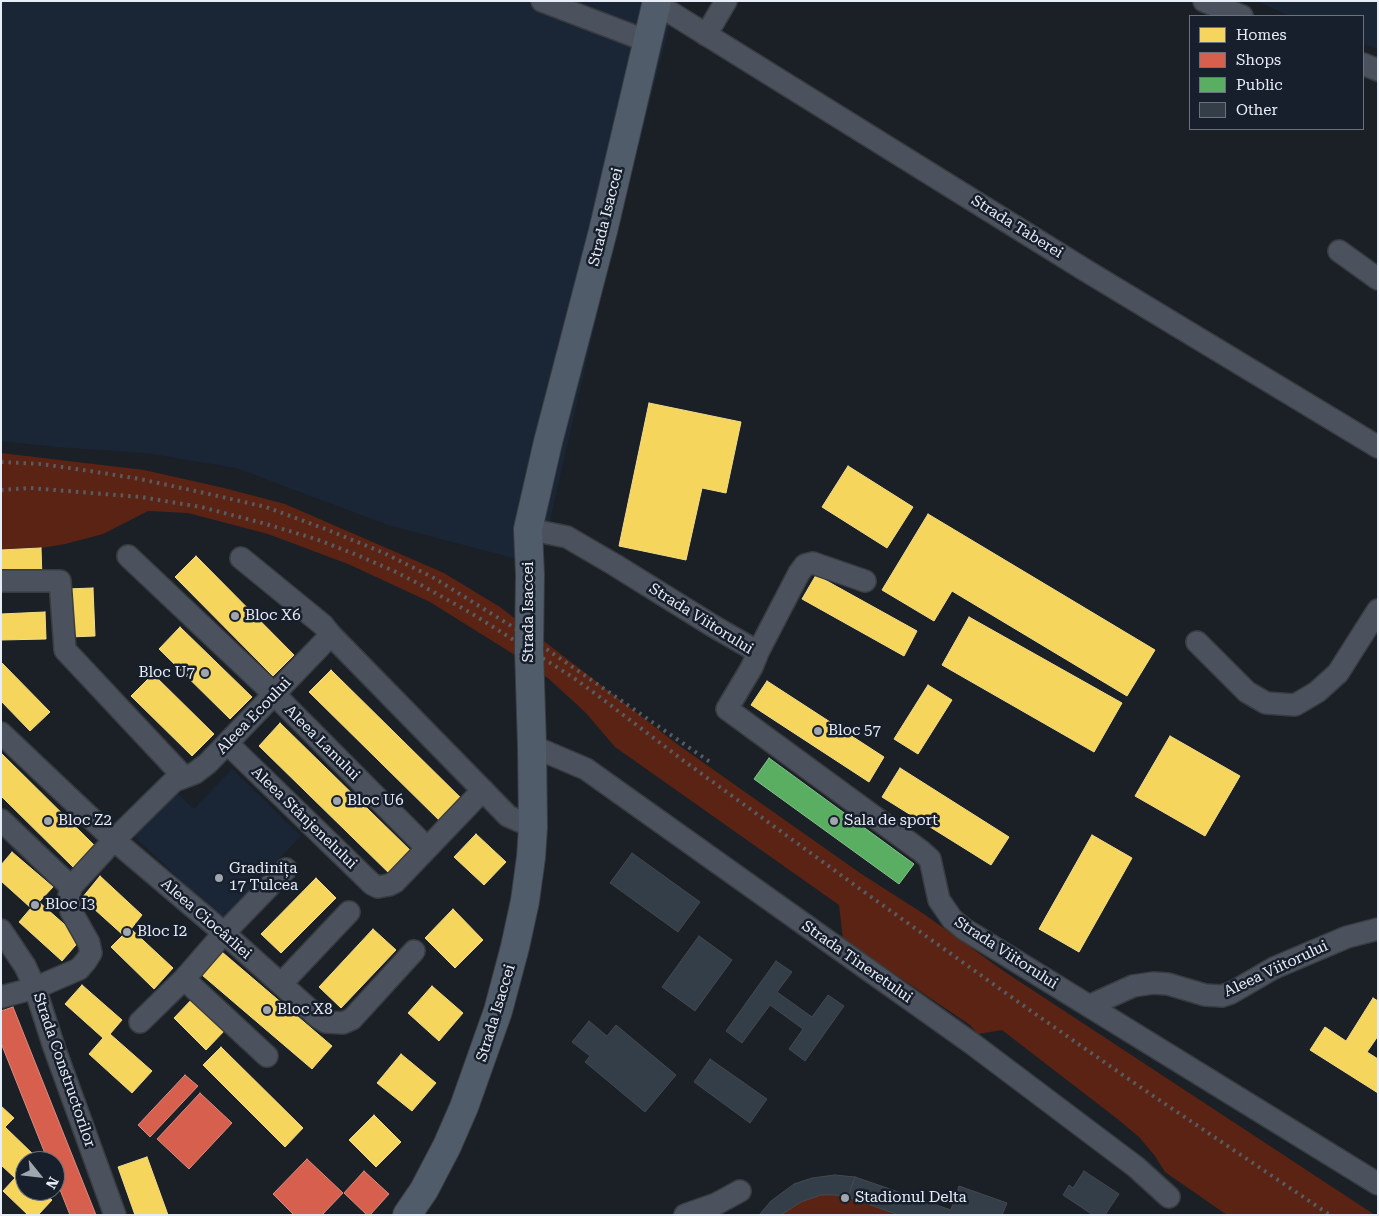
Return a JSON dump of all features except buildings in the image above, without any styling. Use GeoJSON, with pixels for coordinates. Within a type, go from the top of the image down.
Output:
{"type":"FeatureCollection","features":[{"type":"Feature","properties":{"kind":"main road","name":"Strada Isaccei"},"geometry":{"type":"LineString","coordinates":[[407,1215],[424,1190],[447,1146],[464,1107],[498,1011],[516,947],[525,901],[533,827],[528,529],[548,442],[603,231],[657,3]]}},
{"type":"Feature","properties":{"kind":"street"},"geometry":{"type":"LineString","coordinates":[[542,1],[647,41]]}},
{"type":"Feature","properties":{"kind":"street"},"geometry":{"type":"LineString","coordinates":[[706,35],[726,1]]}},
{"type":"Feature","properties":{"kind":"street"},"geometry":{"type":"LineString","coordinates":[[1204,1],[1239,15]]}},
{"type":"Feature","properties":{"kind":"street","name":"Strada Taberei"},"geometry":{"type":"LineString","coordinates":[[657,3],[1086,270],[1378,448]]}},
{"type":"Feature","properties":{"kind":"street"},"geometry":{"type":"LineString","coordinates":[[1364,64],[1378,70]]}},
{"type":"Feature","properties":{"kind":"street"},"geometry":{"type":"LineString","coordinates":[[1339,251],[1378,279]]}},
{"type":"Feature","properties":{"kind":"street","name":"Strada Viitorului"},"geometry":{"type":"LineString","coordinates":[[528,529],[567,537],[758,652],[752,667],[727,709],[930,859],[939,900],[952,919],[964,929],[1378,1184]]}},
{"type":"Feature","properties":{"kind":"street","name":"Aleea Lanului"},"geometry":{"type":"LineString","coordinates":[[128,556],[275,695],[427,848]]}},
{"type":"Feature","properties":{"kind":"street"},"geometry":{"type":"LineString","coordinates":[[241,558],[322,624],[508,816],[533,827]]}},
{"type":"Feature","properties":{"kind":"street"},"geometry":{"type":"LineString","coordinates":[[758,652],[805,565],[813,563],[865,581]]}},
{"type":"Feature","properties":{"kind":"street"},"geometry":{"type":"LineString","coordinates":[[1,582],[60,581],[65,650],[183,776]]}},
{"type":"Feature","properties":{"kind":"street"},"geometry":{"type":"LineString","coordinates":[[1197,642],[1247,692],[1266,703],[1296,705],[1317,692],[1338,673],[1378,610]]}},
{"type":"Feature","properties":{"kind":"street","name":"Aleea Ecoului"},"geometry":{"type":"LineString","coordinates":[[71,887],[114,840],[174,781],[195,773],[228,744],[331,635]]}},
{"type":"Feature","properties":{"kind":"street","name":"Aleea Ciocârliei"},"geometry":{"type":"LineString","coordinates":[[1,733],[114,840],[326,1022],[343,1023],[352,1019],[414,951]]}},
{"type":"Feature","properties":{"kind":"street","name":"Aleea Stânjenelului"},"geometry":{"type":"LineString","coordinates":[[228,744],[372,884],[383,887],[395,882],[427,848]]}},
{"type":"Feature","properties":{"kind":"street","name":"Strada Tineretului"},"geometry":{"type":"LineString","coordinates":[[532,746],[586,769],[974,1045],[1136,1167],[1169,1197]]}},
{"type":"Feature","properties":{"kind":"street"},"geometry":{"type":"LineString","coordinates":[[427,848],[483,790]]}},
{"type":"Feature","properties":{"kind":"street"},"geometry":{"type":"LineString","coordinates":[[1,997],[35,988],[79,969],[91,953],[89,942],[71,911],[68,900],[71,887],[3,825]]}},
{"type":"Feature","properties":{"kind":"street"},"geometry":{"type":"LineString","coordinates":[[140,1022],[184,979],[286,869]]}},
{"type":"Feature","properties":{"kind":"street"},"geometry":{"type":"LineString","coordinates":[[280,984],[349,912]]}},
{"type":"Feature","properties":{"kind":"street","name":"Aleea Viitorului"},"geometry":{"type":"LineString","coordinates":[[1088,1006],[1133,986],[1153,983],[1168,984],[1205,995],[1222,996],[1231,993],[1274,968],[1347,937],[1378,929]]}},
{"type":"Feature","properties":{"kind":"street","name":"Strada Constructorilor"},"geometry":{"type":"LineString","coordinates":[[1,930],[25,966],[35,988],[54,1047],[115,1215]]}},
{"type":"Feature","properties":{"kind":"street"},"geometry":{"type":"LineString","coordinates":[[184,979],[267,1056]]}},
{"type":"Feature","properties":{"kind":"street"},"geometry":{"type":"LineString","coordinates":[[685,1215],[716,1204],[740,1191]]}},
{"type":"Feature","properties":{"kind":"shaded area"},"geometry":{"type":"Polygon","coordinates":[[[1,1],[676,1],[618,225],[545,542],[517,559],[391,526],[236,468],[146,453],[1,441],[1,1]]]}},
{"type":"Feature","properties":{"kind":"shaded area"},"geometry":{"type":"Polygon","coordinates":[[[1257,1],[1378,1],[1378,49],[1364,44],[1364,15],[1287,15],[1257,1]]]}},
{"type":"Feature","properties":{"kind":"shaded area"},"geometry":{"type":"Polygon","coordinates":[[[1,453],[144,470],[285,504],[444,573],[500,607],[677,744],[860,873],[924,914],[1005,972],[1375,1215],[1227,1215],[1165,1172],[1155,1156],[1139,1137],[1002,1030],[978,1034],[970,1025],[843,939],[839,905],[615,747],[586,713],[549,679],[518,657],[430,602],[348,564],[268,534],[188,513],[148,511],[103,534],[41,548],[1,550],[1,453]]]}},
{"type":"Feature","properties":{"kind":"shaded area","name":"Gradinița 17 Tulcea"},"geometry":{"type":"Polygon","coordinates":[[[232,769],[301,836],[221,919],[134,836],[176,792],[194,809],[232,769]]]}},
{"type":"Feature","properties":{"kind":"shaded area","name":"Stadionul Delta"},"geometry":{"type":"Polygon","coordinates":[[[835,1175],[855,1177],[950,1210],[959,1186],[1007,1203],[1002,1215],[759,1215],[771,1201],[794,1184],[812,1178],[835,1175]]]}},
{"type":"Feature","properties":{"kind":"railway"},"geometry":{"type":"LineString","coordinates":[[1,462],[41,464],[140,479],[266,507],[384,553],[434,578],[529,637],[713,764]]}},
{"type":"Feature","properties":{"kind":"railway"},"geometry":{"type":"LineString","coordinates":[[1,490],[30,488],[141,497],[201,507],[316,539],[394,571],[421,585],[471,613],[574,678],[684,761],[1031,1011],[1330,1215]]}},
{"type":"Feature","properties":{"kind":"place","name":"Bloc X6"},"geometry":{"type":"Point","coordinates":[235,616]}},
{"type":"Feature","properties":{"kind":"place","name":"Bloc U7"},"geometry":{"type":"Point","coordinates":[205,673]}},
{"type":"Feature","properties":{"kind":"place","name":"Bloc 57"},"geometry":{"type":"Point","coordinates":[818,731]}},
{"type":"Feature","properties":{"kind":"place","name":"Bloc U6"},"geometry":{"type":"Point","coordinates":[337,801]}},
{"type":"Feature","properties":{"kind":"place","name":"Bloc Z2"},"geometry":{"type":"Point","coordinates":[48,821]}},
{"type":"Feature","properties":{"kind":"place","name":"Sala de sport"},"geometry":{"type":"Point","coordinates":[834,821]}},
{"type":"Feature","properties":{"kind":"place","name":"Gradinița 17 Tulcea"},"geometry":{"type":"Point","coordinates":[219,878]}},
{"type":"Feature","properties":{"kind":"place","name":"Bloc I3"},"geometry":{"type":"Point","coordinates":[35,905]}},
{"type":"Feature","properties":{"kind":"place","name":"Bloc I2"},"geometry":{"type":"Point","coordinates":[127,932]}},
{"type":"Feature","properties":{"kind":"place","name":"Bloc X8"},"geometry":{"type":"Point","coordinates":[267,1010]}},
{"type":"Feature","properties":{"kind":"place","name":"Stadionul Delta"},"geometry":{"type":"Point","coordinates":[845,1198]}}]}
